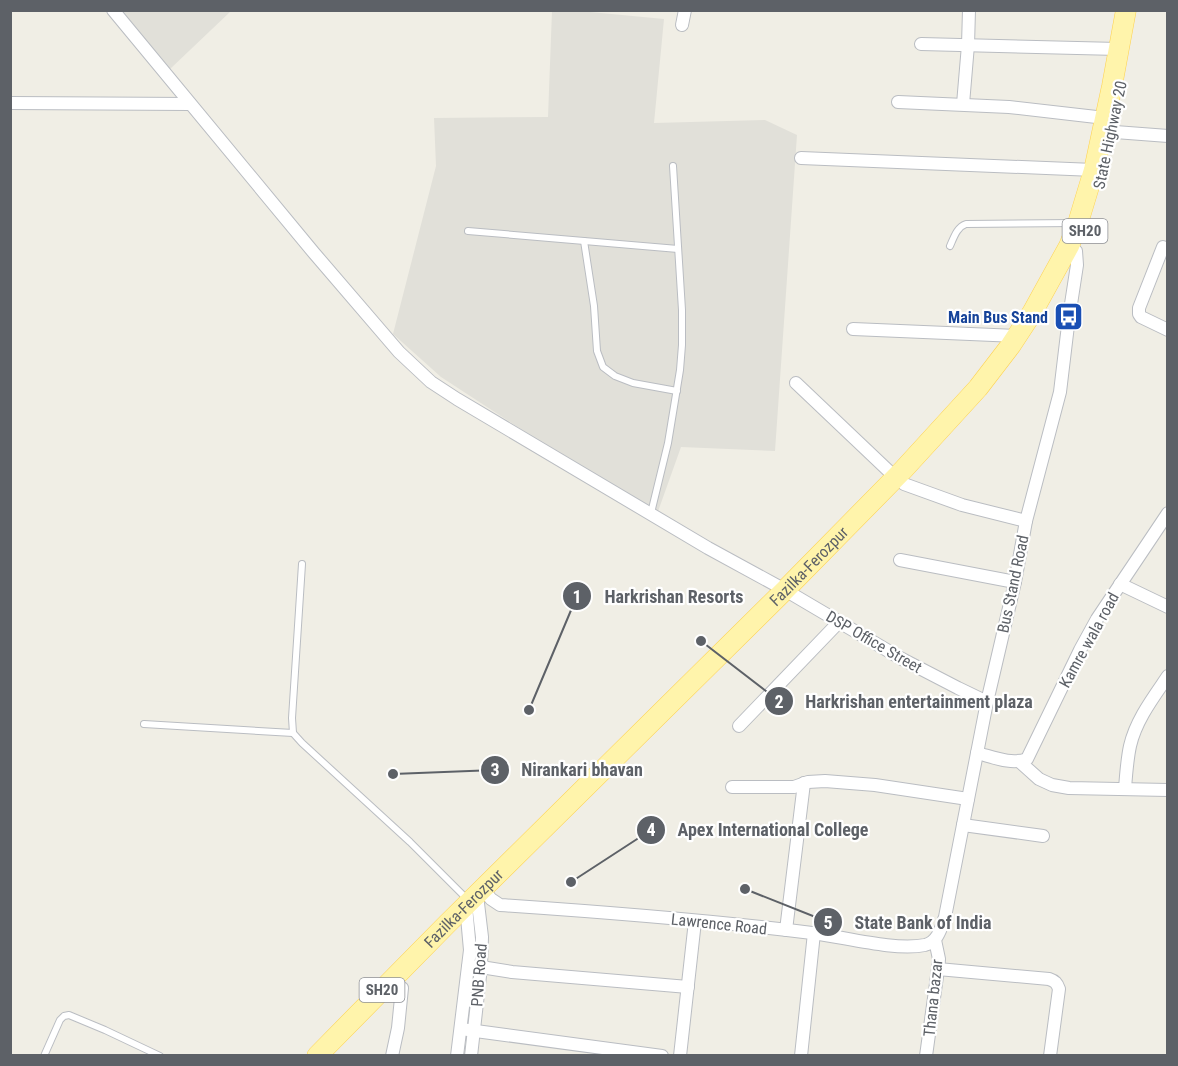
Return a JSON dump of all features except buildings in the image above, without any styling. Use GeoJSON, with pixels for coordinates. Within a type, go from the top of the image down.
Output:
{"type":"FeatureCollection","features":[{"type":"Feature","properties":{"kind":"main road","name":"State Highway 20"},"geometry":{"type":"LineString","coordinates":[[1017,344],[1057,293],[1087,228],[1107,162],[1107,127],[1125,10]]}},
{"type":"Feature","properties":{"kind":"main road","name":"State Highway 20"},"geometry":{"type":"LineString","coordinates":[[1017,344],[1069,246],[1078,223],[1107,127],[1136,10]]}},
{"type":"Feature","properties":{"kind":"main road","name":"Fazilka-Ferozpur"},"geometry":{"type":"LineString","coordinates":[[317,1056],[634,755],[900,481],[987,396],[1017,344]]}},
{"type":"Feature","properties":{"kind":"main road","name":"Fazilka-Ferozpur"},"geometry":{"type":"LineString","coordinates":[[334,1056],[402,988],[476,903]]}},
{"type":"Feature","properties":{"kind":"street","name":"DSP Office Street"},"geometry":{"type":"LineString","coordinates":[[113,10],[314,254],[399,352],[431,382],[708,548],[902,659],[987,702]]}},
{"type":"Feature","properties":{"kind":"street"},"geometry":{"type":"LineString","coordinates":[[682,25],[685,10]]}},
{"type":"Feature","properties":{"kind":"street"},"geometry":{"type":"LineString","coordinates":[[963,105],[969,10]]}},
{"type":"Feature","properties":{"kind":"street"},"geometry":{"type":"LineString","coordinates":[[921,44],[1118,49]]}},
{"type":"Feature","properties":{"kind":"street"},"geometry":{"type":"LineString","coordinates":[[898,102],[1042,110],[1107,127],[1167,136]]}},
{"type":"Feature","properties":{"kind":"street"},"geometry":{"type":"LineString","coordinates":[[10,103],[190,104]]}},
{"type":"Feature","properties":{"kind":"street"},"geometry":{"type":"LineString","coordinates":[[801,158],[1095,170]]}},
{"type":"Feature","properties":{"kind":"street"},"geometry":{"type":"LineString","coordinates":[[1164,248],[1138,308],[1139,314],[1146,321],[1167,330]]}},
{"type":"Feature","properties":{"kind":"street","name":"Bus Stand Road"},"geometry":{"type":"LineString","coordinates":[[934,940],[945,917],[987,702],[1015,582],[1026,521],[1060,392],[1077,265],[1076,251]]}},
{"type":"Feature","properties":{"kind":"street"},"geometry":{"type":"LineString","coordinates":[[853,329],[1017,344]]}},
{"type":"Feature","properties":{"kind":"street"},"geometry":{"type":"LineString","coordinates":[[796,383],[900,481],[962,504],[1026,521]]}},
{"type":"Feature","properties":{"kind":"street","name":"Kamre wala road"},"geometry":{"type":"LineString","coordinates":[[1020,762],[1027,759],[1097,619],[1167,513]]}},
{"type":"Feature","properties":{"kind":"street"},"geometry":{"type":"LineString","coordinates":[[900,560],[1015,582]]}},
{"type":"Feature","properties":{"kind":"street"},"geometry":{"type":"LineString","coordinates":[[1120,584],[1167,607]]}},
{"type":"Feature","properties":{"kind":"street"},"geometry":{"type":"LineString","coordinates":[[739,726],[839,622]]}},
{"type":"Feature","properties":{"kind":"street"},"geometry":{"type":"LineString","coordinates":[[1125,789],[1130,746],[1137,726],[1167,676]]}},
{"type":"Feature","properties":{"kind":"street"},"geometry":{"type":"LineString","coordinates":[[977,753],[1010,762],[1020,762],[1039,779],[1052,785],[1069,788],[1167,790]]}},
{"type":"Feature","properties":{"kind":"street"},"geometry":{"type":"LineString","coordinates":[[732,786],[794,787],[804,783],[825,781],[875,785],[968,799]]}},
{"type":"Feature","properties":{"kind":"street"},"geometry":{"type":"LineString","coordinates":[[786,930],[804,783]]}},
{"type":"Feature","properties":{"kind":"street"},"geometry":{"type":"LineString","coordinates":[[963,825],[1043,837]]}},
{"type":"Feature","properties":{"kind":"street","name":"Lawrence Road"},"geometry":{"type":"LineString","coordinates":[[476,903],[786,930],[900,946],[928,944],[934,940]]}},
{"type":"Feature","properties":{"kind":"street","name":"PNB Road"},"geometry":{"type":"LineString","coordinates":[[458,1056],[476,903]]}},
{"type":"Feature","properties":{"kind":"street","name":"PNB Road"},"geometry":{"type":"LineString","coordinates":[[471,1056],[482,937],[476,903]]}},
{"type":"Feature","properties":{"kind":"street"},"geometry":{"type":"LineString","coordinates":[[680,1056],[695,921]]}},
{"type":"Feature","properties":{"kind":"street"},"geometry":{"type":"LineString","coordinates":[[801,1056],[814,933]]}},
{"type":"Feature","properties":{"kind":"street","name":"Thana bazar"},"geometry":{"type":"LineString","coordinates":[[926,1056],[939,959],[934,940]]}},
{"type":"Feature","properties":{"kind":"street"},"geometry":{"type":"LineString","coordinates":[[468,967],[688,987]]}},
{"type":"Feature","properties":{"kind":"street"},"geometry":{"type":"LineString","coordinates":[[938,969],[1049,979],[1058,984],[1050,1056]]}},
{"type":"Feature","properties":{"kind":"street"},"geometry":{"type":"LineString","coordinates":[[392,1056],[398,1028],[402,988]]}},
{"type":"Feature","properties":{"kind":"street"},"geometry":{"type":"LineString","coordinates":[[461,1029],[662,1056]]}},
{"type":"Feature","properties":{"kind":"lane"},"geometry":{"type":"LineString","coordinates":[[651,514],[668,443],[682,345],[672,166]]}},
{"type":"Feature","properties":{"kind":"lane"},"geometry":{"type":"LineString","coordinates":[[950,246],[961,226],[966,224],[1078,223]]}},
{"type":"Feature","properties":{"kind":"lane"},"geometry":{"type":"LineString","coordinates":[[468,231],[678,249]]}},
{"type":"Feature","properties":{"kind":"lane"},"geometry":{"type":"LineString","coordinates":[[584,241],[594,306],[597,351],[603,367],[615,376],[633,383],[677,391]]}},
{"type":"Feature","properties":{"kind":"lane"},"geometry":{"type":"LineString","coordinates":[[302,564],[293,733],[476,903]]}},
{"type":"Feature","properties":{"kind":"lane"},"geometry":{"type":"LineString","coordinates":[[144,724],[293,733]]}},
{"type":"Feature","properties":{"kind":"lane"},"geometry":{"type":"LineString","coordinates":[[44,1056],[60,1020],[64,1016],[69,1016],[160,1056]]}},
{"type":"Feature","properties":{"kind":"shaded area"},"geometry":{"type":"Polygon","coordinates":[[[120,11],[231,11],[170,69],[120,11]]]}},
{"type":"Feature","properties":{"kind":"shaded area"},"geometry":{"type":"Polygon","coordinates":[[[552,11],[580,11],[664,19],[654,123],[765,120],[797,135],[775,451],[681,447],[656,517],[441,377],[393,334],[436,166],[434,118],[548,117],[552,11]]]}},
{"type":"Feature","properties":{"kind":"place","name":"Main Bus Stand"},"geometry":{"type":"Point","coordinates":[1069,317]}},
{"type":"Feature","properties":{"kind":"place","name":"Harkrishan entertainment plaza"},"geometry":{"type":"Point","coordinates":[701,641]}},
{"type":"Feature","properties":{"kind":"place","name":"Harkrishan Resorts"},"geometry":{"type":"Point","coordinates":[529,710]}},
{"type":"Feature","properties":{"kind":"place","name":"Nirankari bhavan"},"geometry":{"type":"Point","coordinates":[393,774]}},
{"type":"Feature","properties":{"kind":"place","name":"Apex International College"},"geometry":{"type":"Point","coordinates":[571,882]}},
{"type":"Feature","properties":{"kind":"place","name":"State Bank of India"},"geometry":{"type":"Point","coordinates":[745,889]}}]}
